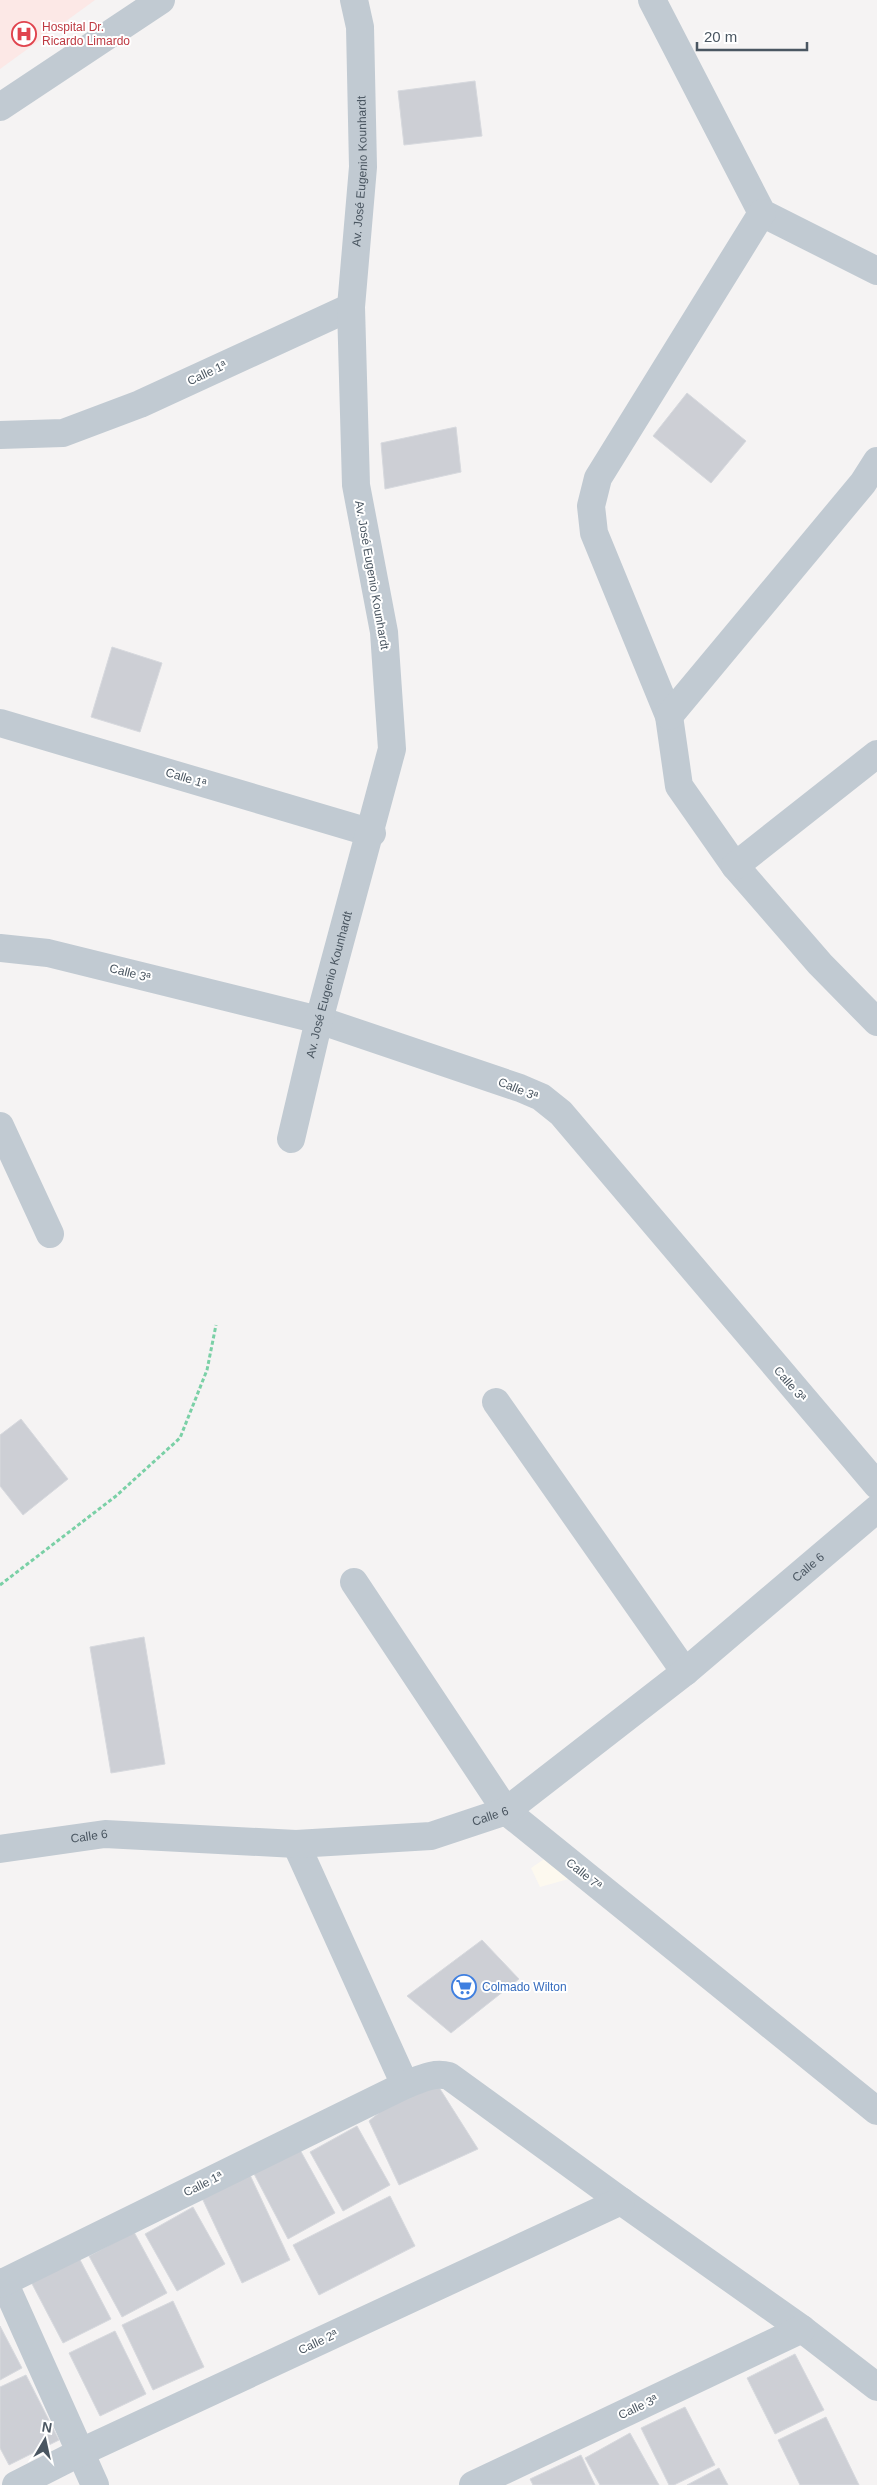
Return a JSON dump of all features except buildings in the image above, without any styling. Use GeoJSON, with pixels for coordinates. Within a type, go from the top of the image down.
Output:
{"type":"FeatureCollection","features":[{"type":"Feature","properties":{"kind":"street"},"geometry":{"type":"LineString","coordinates":[[0,107],[161,0]]}},
{"type":"Feature","properties":{"kind":"street","name":"Av. José Eugenio Kounhardt"},"geometry":{"type":"LineString","coordinates":[[291,1139],[319,1020],[372,833],[392,749],[384,632],[356,485],[351,307],[363,167],[360,28],[354,0]]}},
{"type":"Feature","properties":{"kind":"street"},"geometry":{"type":"LineString","coordinates":[[652,0],[762,213],[877,271]]}},
{"type":"Feature","properties":{"kind":"street"},"geometry":{"type":"LineString","coordinates":[[762,213],[598,478],[591,506],[594,533],[669,716],[679,786],[735,866],[820,964],[877,1022]]}},
{"type":"Feature","properties":{"kind":"street","name":"Calle 1ª"},"geometry":{"type":"LineString","coordinates":[[0,434],[63,433],[140,404],[351,307]]}},
{"type":"Feature","properties":{"kind":"street"},"geometry":{"type":"LineString","coordinates":[[669,716],[863,483],[877,461]]}},
{"type":"Feature","properties":{"kind":"street","name":"Calle 1ª"},"geometry":{"type":"LineString","coordinates":[[0,723],[372,833]]}},
{"type":"Feature","properties":{"kind":"street"},"geometry":{"type":"LineString","coordinates":[[735,866],[877,754]]}},
{"type":"Feature","properties":{"kind":"street","name":"Calle 3ª"},"geometry":{"type":"LineString","coordinates":[[0,948],[48,953],[319,1020],[542,1097],[560,1113],[877,1485]]}},
{"type":"Feature","properties":{"kind":"street"},"geometry":{"type":"LineString","coordinates":[[0,1126],[50,1234]]}},
{"type":"Feature","properties":{"kind":"street"},"geometry":{"type":"LineString","coordinates":[[496,1402],[686,1672]]}},
{"type":"Feature","properties":{"kind":"street","name":"Calle 6"},"geometry":{"type":"LineString","coordinates":[[0,1849],[105,1834],[296,1844],[431,1836],[506,1811],[686,1672],[877,1509]]}},
{"type":"Feature","properties":{"kind":"street","name":"Calle 7ª"},"geometry":{"type":"LineString","coordinates":[[354,1582],[506,1811],[877,2111]]}},
{"type":"Feature","properties":{"kind":"street"},"geometry":{"type":"LineString","coordinates":[[296,1844],[405,2085]]}},
{"type":"Feature","properties":{"kind":"street","name":"Calle 1ª"},"geometry":{"type":"LineString","coordinates":[[2,2283],[405,2085],[429,2075],[439,2074],[449,2076],[621,2202],[802,2329],[877,2387]]}},
{"type":"Feature","properties":{"kind":"street","name":"Calle 2ª"},"geometry":{"type":"LineString","coordinates":[[16,2485],[80,2453],[621,2202]]}},
{"type":"Feature","properties":{"kind":"street"},"geometry":{"type":"LineString","coordinates":[[2,2283],[95,2485]]}},
{"type":"Feature","properties":{"kind":"street","name":"Calle 3ª"},"geometry":{"type":"LineString","coordinates":[[473,2485],[802,2329]]}},
{"type":"Feature","properties":{"kind":"path"},"geometry":{"type":"LineString","coordinates":[[0,1585],[116,1496],[180,1438],[207,1370],[216,1325]]}},
{"type":"Feature","properties":{"kind":"shaded area","name":"Hospital Dr. Ricardo Limardo"},"geometry":{"type":"Polygon","coordinates":[[[0,0],[95,0],[0,69],[0,0]]]}},
{"type":"Feature","properties":{"kind":"shaded area"},"geometry":{"type":"Polygon","coordinates":[[[553,1853],[572,1878],[540,1887],[531,1868],[553,1853]]]}},
{"type":"Feature","properties":{"kind":"place","name":"Hospital Dr. Ricardo Limardo"},"geometry":{"type":"Point","coordinates":[24,34]}},
{"type":"Feature","properties":{"kind":"place","name":"Colmado Wilton"},"geometry":{"type":"Point","coordinates":[464,1987]}}]}
